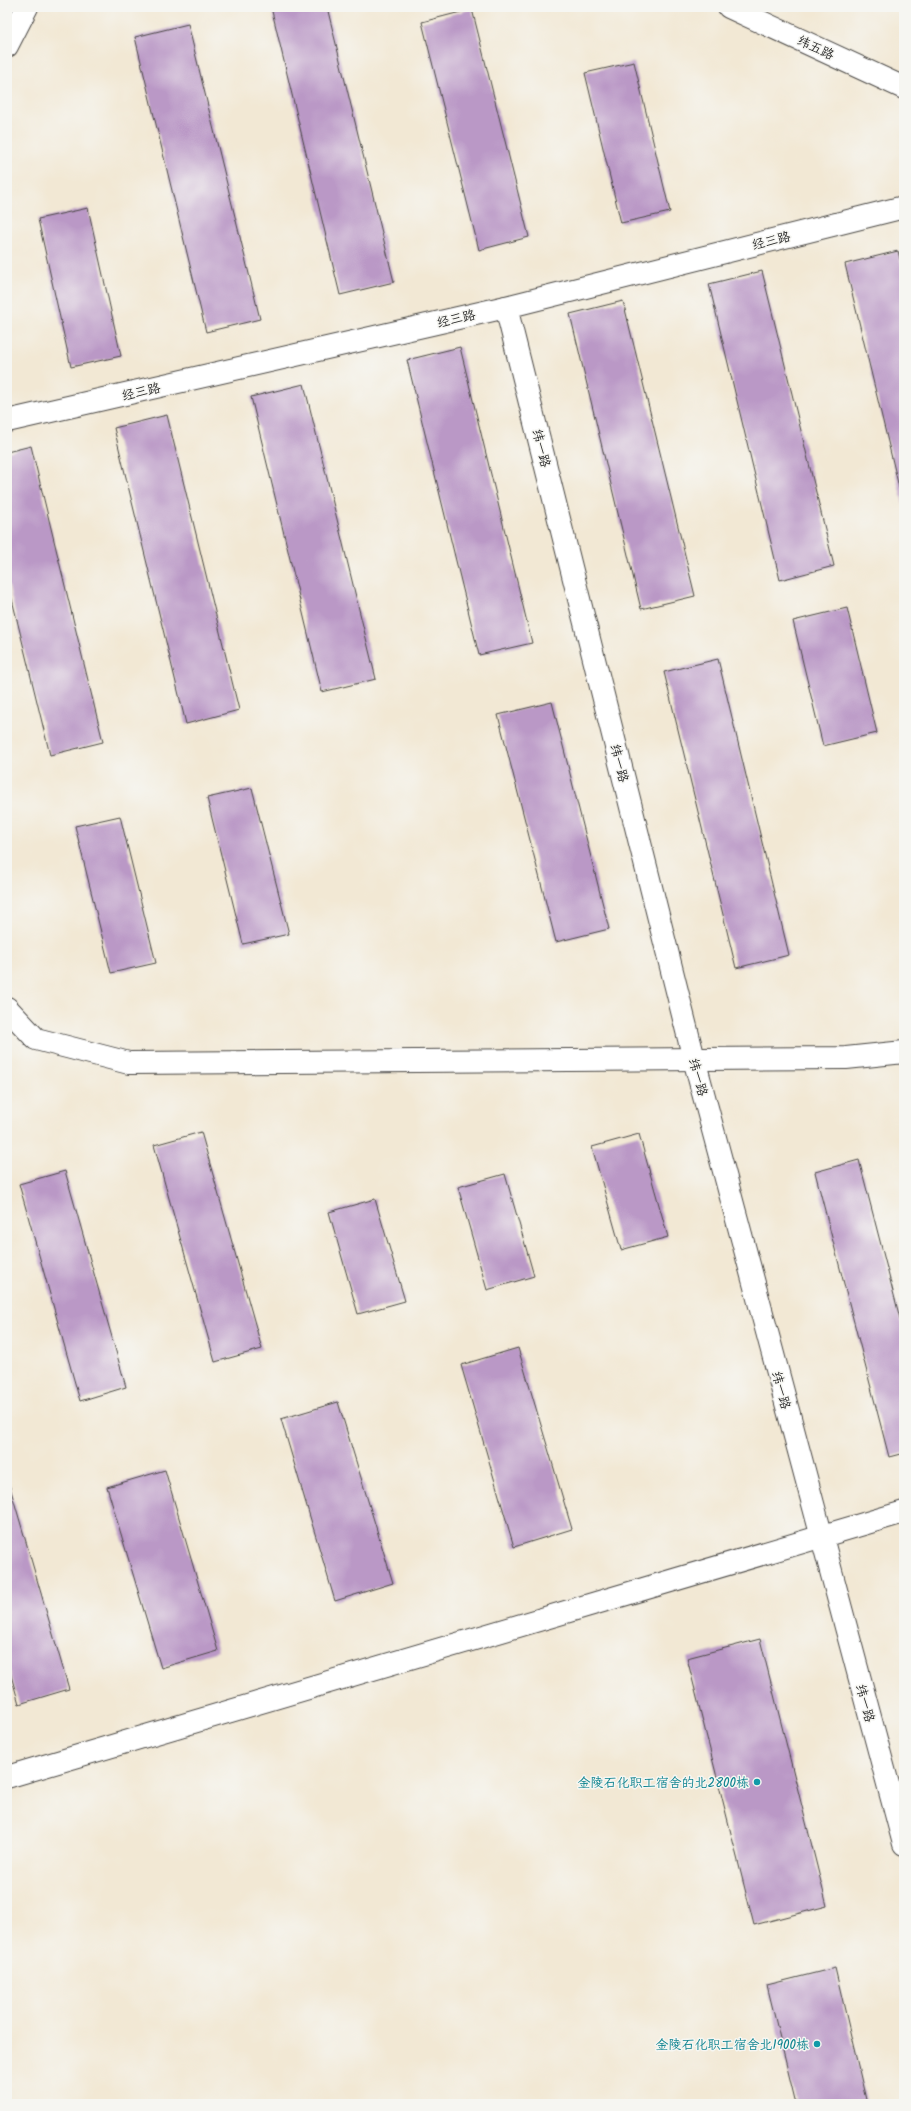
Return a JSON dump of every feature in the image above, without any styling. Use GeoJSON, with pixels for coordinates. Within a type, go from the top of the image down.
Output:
{"type":"FeatureCollection","features":[{"type":"Feature","properties":{"kind":"street"},"geometry":{"type":"LineString","coordinates":[[7,46],[27,7]]}},
{"type":"Feature","properties":{"kind":"street","name":"纬五路"},"geometry":{"type":"LineString","coordinates":[[729,7],[904,88]]}},
{"type":"Feature","properties":{"kind":"street","name":"经三路"},"geometry":{"type":"LineString","coordinates":[[7,421],[506,306],[904,207]]}},
{"type":"Feature","properties":{"kind":"street","name":"纬一路"},"geometry":{"type":"LineString","coordinates":[[506,306],[694,1059],[904,1844]]}},
{"type":"Feature","properties":{"kind":"street"},"geometry":{"type":"LineString","coordinates":[[7,1008],[36,1039],[129,1063],[846,1058],[904,1052]]}},
{"type":"Feature","properties":{"kind":"street"},"geometry":{"type":"LineString","coordinates":[[7,1777],[821,1535],[904,1512]]}},
{"type":"Feature","properties":{"kind":"building"},"geometry":{"type":"Polygon","coordinates":[[[271,7],[327,7],[394,282],[340,295],[271,7]]]}},
{"type":"Feature","properties":{"kind":"building"},"geometry":{"type":"Polygon","coordinates":[[[472,9],[529,237],[479,250],[422,22],[472,9]]]}},
{"type":"Feature","properties":{"kind":"building"},"geometry":{"type":"Polygon","coordinates":[[[188,24],[260,319],[206,332],[135,37],[188,24]]]}},
{"type":"Feature","properties":{"kind":"building"},"geometry":{"type":"Polygon","coordinates":[[[634,62],[670,212],[621,223],[585,73],[634,62]]]}},
{"type":"Feature","properties":{"kind":"building"},"geometry":{"type":"Polygon","coordinates":[[[88,208],[121,356],[71,367],[38,219],[88,208]]]}},
{"type":"Feature","properties":{"kind":"building"},"geometry":{"type":"Polygon","coordinates":[[[898,251],[904,274],[903,504],[845,264],[898,251]]]}},
{"type":"Feature","properties":{"kind":"building"},"geometry":{"type":"Polygon","coordinates":[[[762,271],[834,566],[780,580],[709,284],[762,271]]]}},
{"type":"Feature","properties":{"kind":"building"},"geometry":{"type":"Polygon","coordinates":[[[623,301],[695,596],[641,609],[570,314],[623,301]]]}},
{"type":"Feature","properties":{"kind":"building"},"geometry":{"type":"Polygon","coordinates":[[[460,347],[532,643],[479,655],[407,360],[460,347]]]}},
{"type":"Feature","properties":{"kind":"building"},"geometry":{"type":"Polygon","coordinates":[[[304,384],[376,679],[322,692],[251,397],[304,384]]]}},
{"type":"Feature","properties":{"kind":"building"},"geometry":{"type":"Polygon","coordinates":[[[167,415],[239,710],[186,724],[114,428],[167,415]]]}},
{"type":"Feature","properties":{"kind":"building"},"geometry":{"type":"Polygon","coordinates":[[[31,446],[103,742],[50,755],[7,579],[7,452],[31,446]]]}},
{"type":"Feature","properties":{"kind":"building"},"geometry":{"type":"Polygon","coordinates":[[[847,608],[877,733],[823,746],[793,621],[847,608]]]}},
{"type":"Feature","properties":{"kind":"building"},"geometry":{"type":"Polygon","coordinates":[[[718,659],[789,955],[736,968],[664,672],[718,659]]]}},
{"type":"Feature","properties":{"kind":"building"},"geometry":{"type":"Polygon","coordinates":[[[552,702],[609,929],[556,942],[498,715],[552,702]]]}},
{"type":"Feature","properties":{"kind":"building"},"geometry":{"type":"Polygon","coordinates":[[[252,788],[289,934],[243,944],[207,798],[252,788]]]}},
{"type":"Feature","properties":{"kind":"building"},"geometry":{"type":"Polygon","coordinates":[[[120,816],[156,963],[111,973],[75,826],[120,816]]]}},
{"type":"Feature","properties":{"kind":"building"},"geometry":{"type":"Polygon","coordinates":[[[201,1132],[262,1349],[215,1362],[154,1145],[201,1132]]]}},
{"type":"Feature","properties":{"kind":"building"},"geometry":{"type":"Polygon","coordinates":[[[639,1134],[668,1237],[621,1250],[592,1147],[639,1134]]]}},
{"type":"Feature","properties":{"kind":"building"},"geometry":{"type":"Polygon","coordinates":[[[859,1160],[904,1334],[904,1453],[889,1457],[815,1172],[859,1160]]]}},
{"type":"Feature","properties":{"kind":"building"},"geometry":{"type":"Polygon","coordinates":[[[65,1171],[126,1387],[80,1401],[19,1184],[65,1171]]]}},
{"type":"Feature","properties":{"kind":"building"},"geometry":{"type":"Polygon","coordinates":[[[505,1174],[534,1276],[487,1290],[458,1187],[505,1174]]]}},
{"type":"Feature","properties":{"kind":"building"},"geometry":{"type":"Polygon","coordinates":[[[375,1199],[405,1301],[358,1314],[329,1212],[375,1199]]]}},
{"type":"Feature","properties":{"kind":"building"},"geometry":{"type":"Polygon","coordinates":[[[518,1348],[572,1529],[514,1547],[461,1365],[518,1348]]]}},
{"type":"Feature","properties":{"kind":"building"},"geometry":{"type":"Polygon","coordinates":[[[338,1402],[393,1583],[335,1601],[281,1419],[338,1402]]]}},
{"type":"Feature","properties":{"kind":"building"},"geometry":{"type":"Polygon","coordinates":[[[165,1470],[218,1651],[161,1668],[107,1487],[165,1470]]]}},
{"type":"Feature","properties":{"kind":"building"},"geometry":{"type":"Polygon","coordinates":[[[7,1477],[69,1689],[19,1704],[7,1661],[7,1477]]]}},
{"type":"Feature","properties":{"kind":"building","name":"金陵石化职工宿舍的北2800栋"},"geometry":{"type":"Polygon","coordinates":[[[760,1639],[827,1906],[754,1925],[687,1658],[760,1639]]]}},
{"type":"Feature","properties":{"kind":"building","name":"金陵石化职工宿舍北1900栋"},"geometry":{"type":"Polygon","coordinates":[[[835,1968],[867,2104],[796,2104],[767,1985],[835,1968]]]}},
{"type":"Feature","properties":{"kind":"place","name":"金陵石化职工宿舍的北2800栋"},"geometry":{"type":"Point","coordinates":[757,1782]}},
{"type":"Feature","properties":{"kind":"place","name":"金陵石化职工宿舍北1900栋"},"geometry":{"type":"Point","coordinates":[817,2044]}}]}
